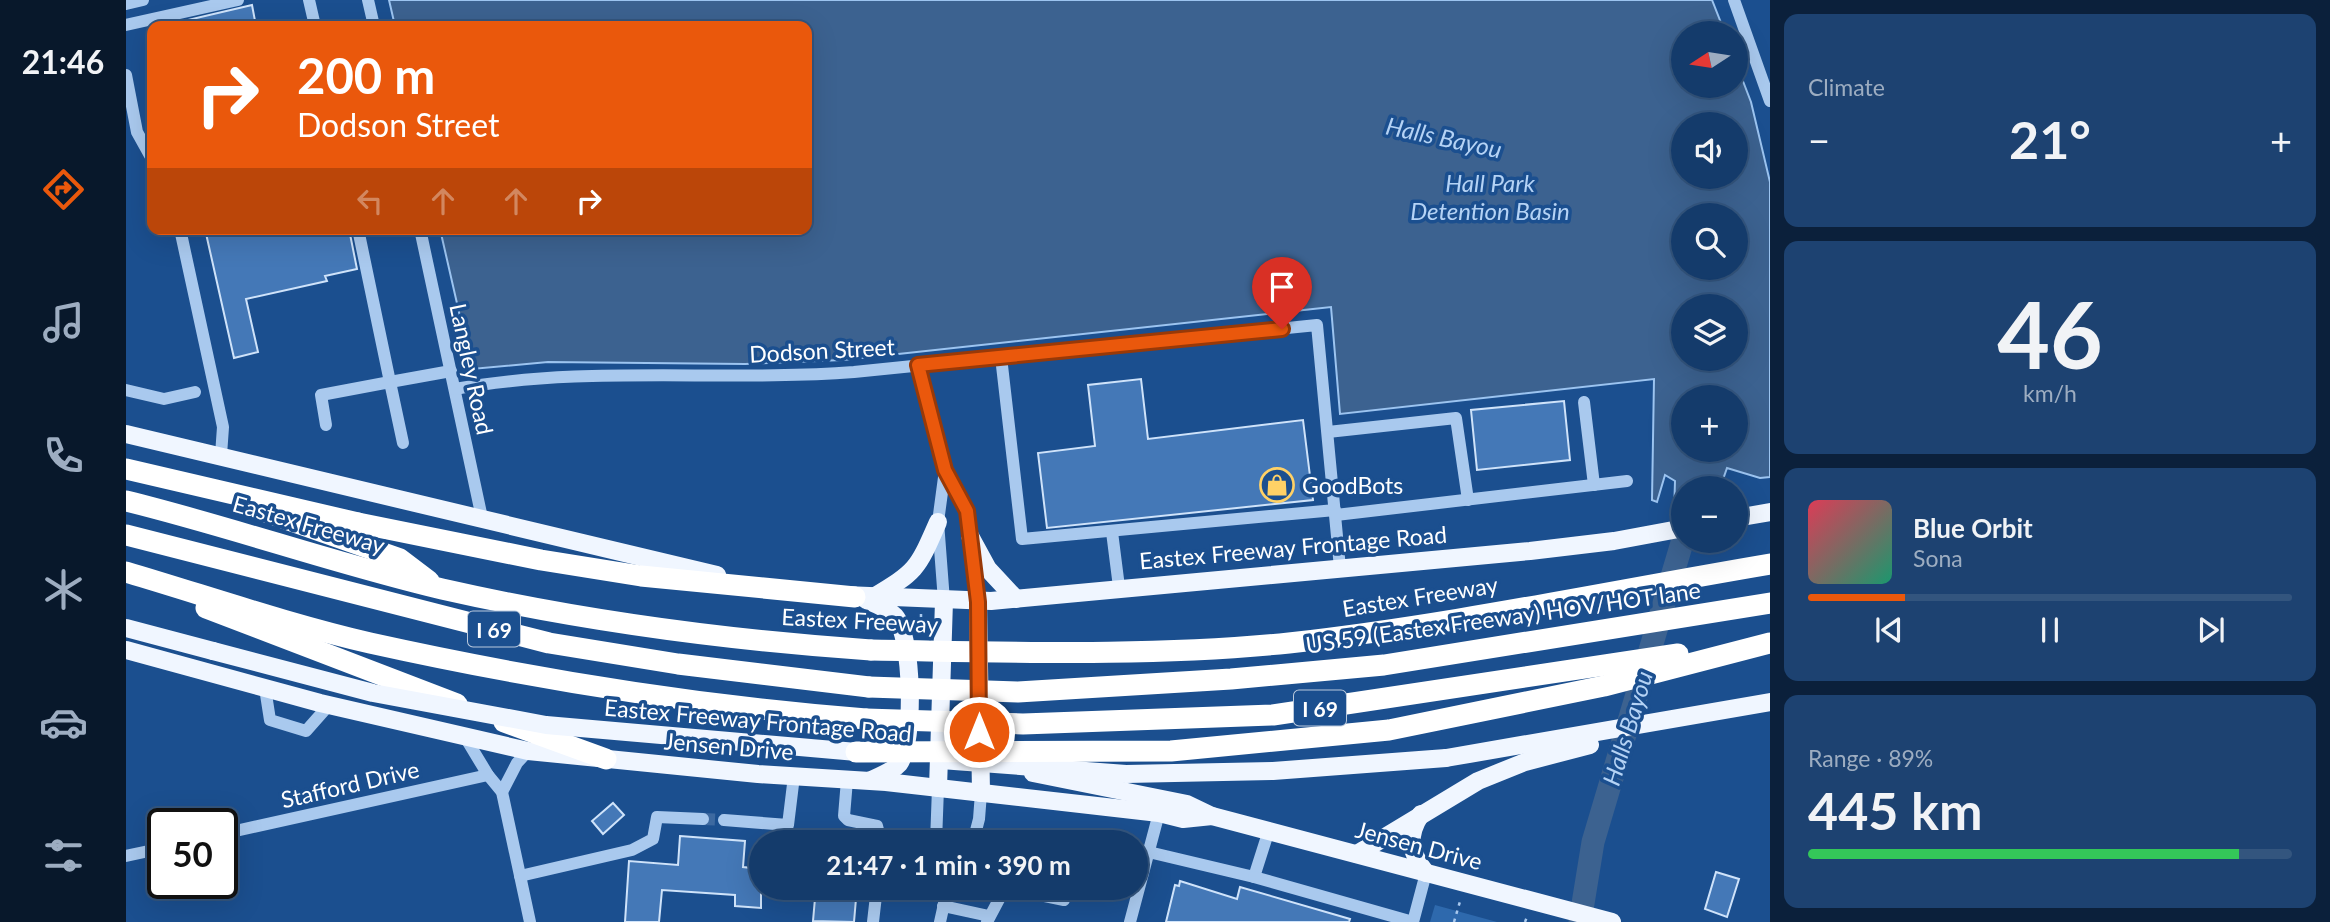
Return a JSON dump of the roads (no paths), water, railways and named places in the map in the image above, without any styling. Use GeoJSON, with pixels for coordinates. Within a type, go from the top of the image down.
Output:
{"type":"FeatureCollection","features":[{"type":"Feature","properties":{"kind":"highway"},"geometry":{"type":"LineString","coordinates":[[126,461],[400,559],[439,588]]}},
{"type":"Feature","properties":{"kind":"highway"},"geometry":{"type":"LineString","coordinates":[[126,469],[358,523],[541,560],[641,576],[862,597]]}},
{"type":"Feature","properties":{"kind":"highway","name":"Eastex Freeway"},"geometry":{"type":"LineString","coordinates":[[126,501],[439,588],[580,618],[775,643],[871,650],[1171,650],[1288,643],[1430,622],[1770,564]]}},
{"type":"Feature","properties":{"kind":"highway","name":"US 59 (Eastex Freeway) HOV/HOT lane"},"geometry":{"type":"LineString","coordinates":[[126,535],[549,643],[678,664],[869,687],[1018,692],[1231,680],[1384,665],[1770,603]]}},
{"type":"Feature","properties":{"kind":"highway"},"geometry":{"type":"LineString","coordinates":[[126,575],[382,677],[606,759]]}},
{"type":"Feature","properties":{"kind":"highway","name":"I 69"},"geometry":{"type":"LineString","coordinates":[[126,575],[368,642],[506,672],[779,712],[866,719],[1023,724],[1273,715],[1770,641]]}},
{"type":"Feature","properties":{"kind":"highway"},"geometry":{"type":"LineString","coordinates":[[856,752],[1171,751],[1389,730],[1604,686],[1770,641]]}},
{"type":"Feature","properties":{"kind":"main road","name":"Eastex Freeway Frontage Road"},"geometry":{"type":"LineString","coordinates":[[126,433],[703,572],[862,597],[978,602],[1016,599],[1614,541],[1671,530]]}},
{"type":"Feature","properties":{"kind":"main road"},"geometry":{"type":"LineString","coordinates":[[1748,516],[1770,512]]}},
{"type":"Feature","properties":{"kind":"main road"},"geometry":{"type":"LineString","coordinates":[[862,597],[911,574],[921,562],[938,522]]}},
{"type":"Feature","properties":{"kind":"main road"},"geometry":{"type":"LineString","coordinates":[[970,536],[988,569],[1016,599]]}},
{"type":"Feature","properties":{"kind":"main road"},"geometry":{"type":"LineString","coordinates":[[862,597],[895,616],[902,630],[906,653],[909,719],[906,751],[897,766],[868,781]]}},
{"type":"Feature","properties":{"kind":"main road"},"geometry":{"type":"LineString","coordinates":[[938,788],[944,601]]}},
{"type":"Feature","properties":{"kind":"main road"},"geometry":{"type":"LineString","coordinates":[[978,602],[981,793]]}},
{"type":"Feature","properties":{"kind":"main road","name":"Eastex Freeway Frontage Road"},"geometry":{"type":"LineString","coordinates":[[126,628],[373,693],[546,725],[1126,774],[1273,771],[1525,754],[1615,730],[1770,702]]}},
{"type":"Feature","properties":{"kind":"main road","name":"Jensen Drive"},"geometry":{"type":"LineString","coordinates":[[126,650],[329,705],[528,751],[938,788],[1159,813],[1184,819],[1212,816]]}},
{"type":"Feature","properties":{"kind":"main road"},"geometry":{"type":"LineString","coordinates":[[1357,854],[1525,754]]}},
{"type":"Feature","properties":{"kind":"main road","name":"Jensen Drive"},"geometry":{"type":"LineString","coordinates":[[979,759],[1016,770],[1187,804],[1212,816],[1612,922]]}},
{"type":"Feature","properties":{"kind":"main road"},"geometry":{"type":"LineString","coordinates":[[1421,814],[1410,836],[1411,849],[1426,873]]}},
{"type":"Feature","properties":{"kind":"street"},"geometry":{"type":"LineString","coordinates":[[126,4],[144,0]]}},
{"type":"Feature","properties":{"kind":"street"},"geometry":{"type":"LineString","coordinates":[[126,25],[238,0]]}},
{"type":"Feature","properties":{"kind":"street"},"geometry":{"type":"LineString","coordinates":[[309,0],[314,21]]}},
{"type":"Feature","properties":{"kind":"street"},"geometry":{"type":"LineString","coordinates":[[368,0],[373,21]]}},
{"type":"Feature","properties":{"kind":"street"},"geometry":{"type":"LineString","coordinates":[[1734,0],[1770,101]]}},
{"type":"Feature","properties":{"kind":"street"},"geometry":{"type":"LineString","coordinates":[[126,75],[137,131],[147,150]]}},
{"type":"Feature","properties":{"kind":"street"},"geometry":{"type":"LineString","coordinates":[[181,235],[223,426],[221,455]]}},
{"type":"Feature","properties":{"kind":"street"},"geometry":{"type":"LineString","coordinates":[[359,235],[403,443]]}},
{"type":"Feature","properties":{"kind":"street","name":"Langley Road"},"geometry":{"type":"LineString","coordinates":[[421,235],[482,519]]}},
{"type":"Feature","properties":{"kind":"street","name":"Dodson Street"},"geometry":{"type":"LineString","coordinates":[[455,389],[533,376],[799,376],[1317,325],[1328,432]]}},
{"type":"Feature","properties":{"kind":"street"},"geometry":{"type":"LineString","coordinates":[[1002,357],[1022,540],[1336,513],[1627,481]]}},
{"type":"Feature","properties":{"kind":"street"},"geometry":{"type":"LineString","coordinates":[[918,365],[945,470],[967,511],[978,602]]}},
{"type":"Feature","properties":{"kind":"street"},"geometry":{"type":"LineString","coordinates":[[326,425],[321,396],[451,371]]}},
{"type":"Feature","properties":{"kind":"street"},"geometry":{"type":"LineString","coordinates":[[126,390],[164,399],[195,392]]}},
{"type":"Feature","properties":{"kind":"street"},"geometry":{"type":"LineString","coordinates":[[1584,402],[1594,485]]}},
{"type":"Feature","properties":{"kind":"street"},"geometry":{"type":"LineString","coordinates":[[1340,568],[1328,432],[1456,418],[1468,500]]}},
{"type":"Feature","properties":{"kind":"street"},"geometry":{"type":"LineString","coordinates":[[944,601],[938,522],[945,470]]}},
{"type":"Feature","properties":{"kind":"street"},"geometry":{"type":"LineString","coordinates":[[1112,532],[1119,587]]}},
{"type":"Feature","properties":{"kind":"street"},"geometry":{"type":"LineString","coordinates":[[265,688],[270,720],[306,730],[329,705]]}},
{"type":"Feature","properties":{"kind":"street"},"geometry":{"type":"LineString","coordinates":[[464,737],[502,792],[530,922]]}},
{"type":"Feature","properties":{"kind":"street"},"geometry":{"type":"LineString","coordinates":[[502,792],[517,763],[528,751]]}},
{"type":"Feature","properties":{"kind":"street","name":"Stafford Drive"},"geometry":{"type":"LineString","coordinates":[[238,830],[488,775]]}},
{"type":"Feature","properties":{"kind":"street"},"geometry":{"type":"LineString","coordinates":[[724,820],[788,825],[794,776]]}},
{"type":"Feature","properties":{"kind":"street"},"geometry":{"type":"LineString","coordinates":[[847,780],[844,816],[848,820],[877,826],[878,830]]}},
{"type":"Feature","properties":{"kind":"street"},"geometry":{"type":"LineString","coordinates":[[936,830],[938,788]]}},
{"type":"Feature","properties":{"kind":"street"},"geometry":{"type":"LineString","coordinates":[[976,830],[981,793]]}},
{"type":"Feature","properties":{"kind":"street"},"geometry":{"type":"LineString","coordinates":[[1148,837],[1159,813]]}},
{"type":"Feature","properties":{"kind":"street"},"geometry":{"type":"LineString","coordinates":[[520,876],[632,850],[653,839],[657,817],[704,819]]}},
{"type":"Feature","properties":{"kind":"street"},"geometry":{"type":"LineString","coordinates":[[1254,877],[1269,830]]}},
{"type":"Feature","properties":{"kind":"street"},"geometry":{"type":"LineString","coordinates":[[126,856],[147,851]]}},
{"type":"Feature","properties":{"kind":"street"},"geometry":{"type":"LineString","coordinates":[[1148,851],[1254,877],[1413,922],[1426,873]]}},
{"type":"Feature","properties":{"kind":"street"},"geometry":{"type":"LineString","coordinates":[[873,922],[876,900]]}},
{"type":"Feature","properties":{"kind":"street"},"geometry":{"type":"LineString","coordinates":[[938,922],[944,900]]}},
{"type":"Feature","properties":{"kind":"street"},"geometry":{"type":"LineString","coordinates":[[956,900],[988,919],[998,900]]}},
{"type":"Feature","properties":{"kind":"street"},"geometry":{"type":"LineString","coordinates":[[1130,922],[1134,900]]}},
{"type":"Feature","properties":{"kind":"water","name":"Hall Park Detention Basin"},"geometry":{"type":"Polygon","coordinates":[[[389,0],[1712,0],[1720,21],[1671,21],[1671,98],[1748,98],[1748,94],[1770,182],[1770,477],[1760,478],[1727,468],[1724,476],[1671,476],[1671,479],[1665,475],[1657,502],[1652,500],[1654,379],[1340,414],[1331,307],[843,360],[745,364],[548,362],[472,369],[441,235],[812,235],[812,21],[394,21],[389,0]]]}},
{"type":"Feature","properties":{"kind":"waterway","name":"Halls Bayou"},"geometry":{"type":"LineString","coordinates":[[1580,922],[1593,842],[1679,553]]}},
{"type":"Feature","properties":{"kind":"tunnel"},"geometry":{"type":"LineString","coordinates":[[703,819],[724,820]]}},
{"type":"Feature","properties":{"kind":"place","name":"GoodBots"},"geometry":{"type":"Point","coordinates":[1277,485]}}]}
